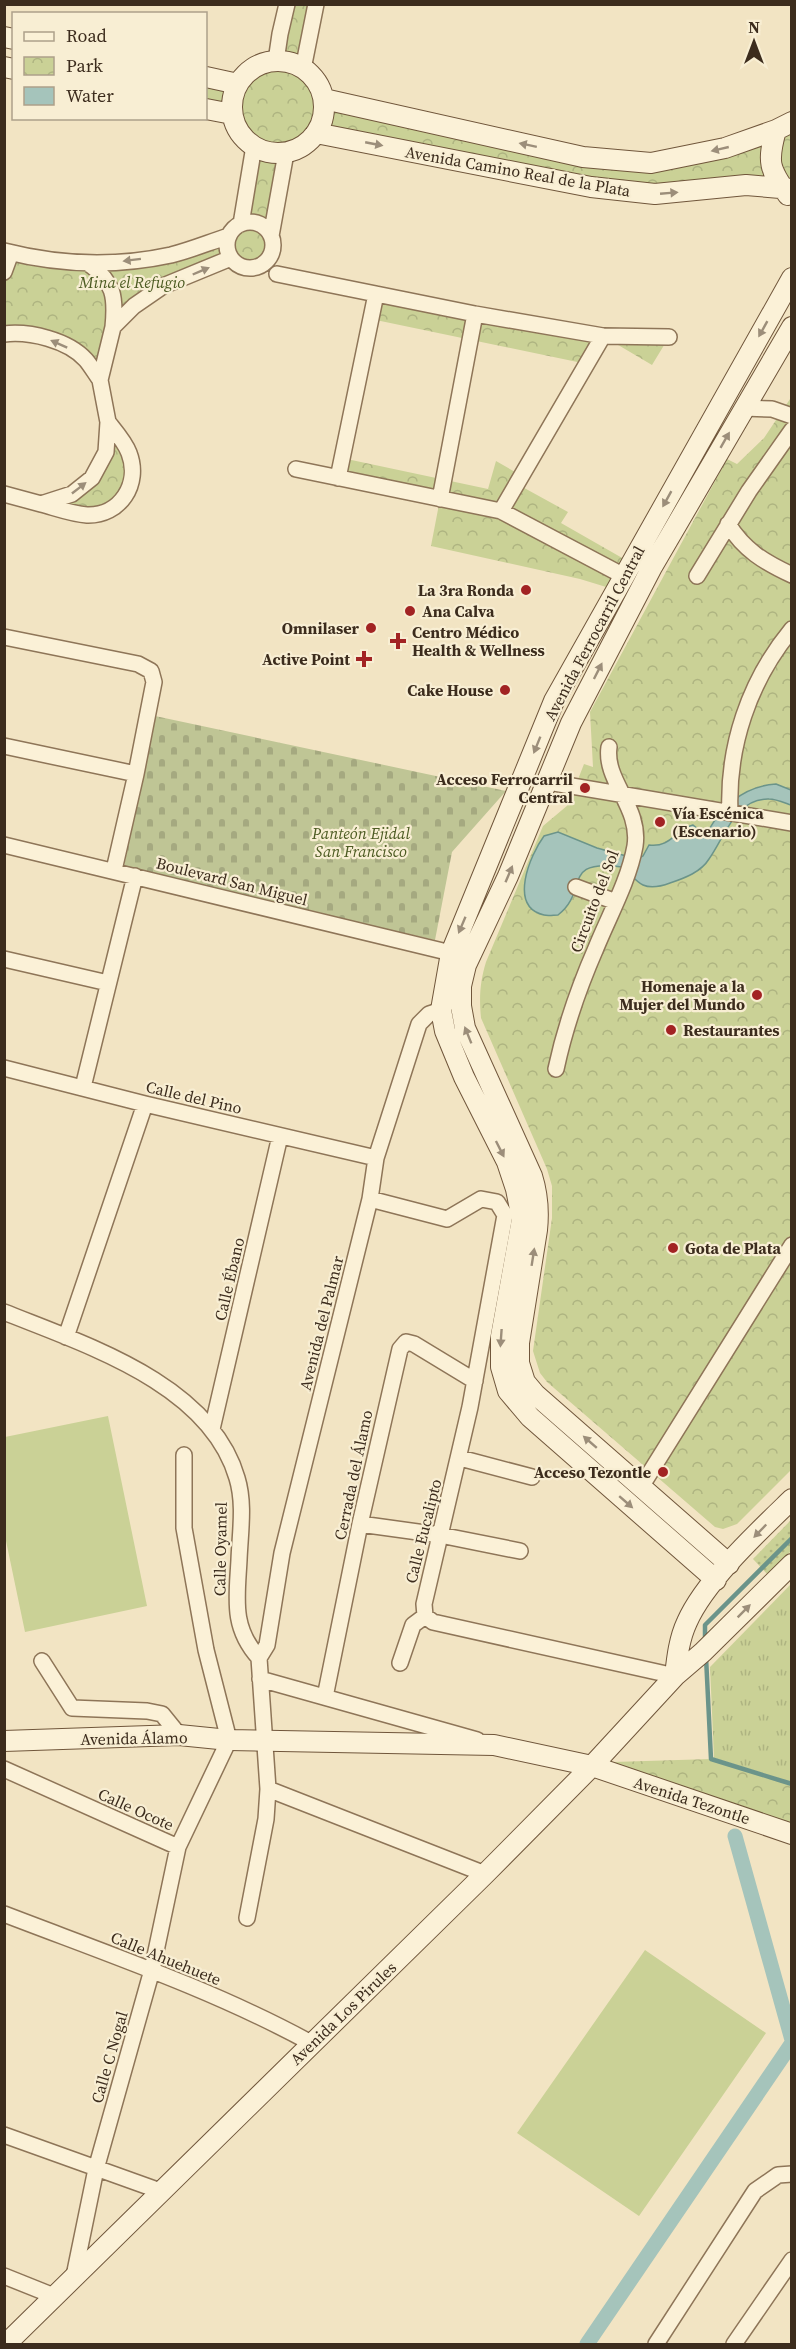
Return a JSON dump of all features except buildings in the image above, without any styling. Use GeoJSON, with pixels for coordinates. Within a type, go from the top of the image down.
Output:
{"type":"FeatureCollection","features":[{"type":"Feature","properties":{"kind":"street"},"geometry":{"type":"LineString","coordinates":[[276,61],[287,4]]}},
{"type":"Feature","properties":{"kind":"street"},"geometry":{"type":"LineString","coordinates":[[303,69],[316,4]]}},
{"type":"Feature","properties":{"kind":"street"},"geometry":{"type":"LineString","coordinates":[[276,61],[290,63],[303,69],[314,78],[324,99],[323,120],[316,133],[301,147],[286,153],[276,153],[254,146],[237,129],[232,114],[233,98],[238,84],[249,72],[261,64],[276,61]]}},
{"type":"Feature","properties":{"kind":"street"},"geometry":{"type":"LineString","coordinates":[[207,77],[238,84]]}},
{"type":"Feature","properties":{"kind":"street","name":"Avenida Camino Real de la Plata"},"geometry":{"type":"LineString","coordinates":[[324,99],[583,157],[651,163],[725,148],[784,126]]}},
{"type":"Feature","properties":{"kind":"street"},"geometry":{"type":"LineString","coordinates":[[207,109],[232,114]]}},
{"type":"Feature","properties":{"kind":"street"},"geometry":{"type":"LineString","coordinates":[[784,126],[770,155],[770,166],[788,192]]}},
{"type":"Feature","properties":{"kind":"street","name":"Avenida Camino Real de la Plata"},"geometry":{"type":"LineString","coordinates":[[316,133],[591,187],[655,194],[746,185],[788,192]]}},
{"type":"Feature","properties":{"kind":"street"},"geometry":{"type":"LineString","coordinates":[[4,272],[8,252],[33,258],[89,264],[172,254],[229,236],[241,224],[254,146]]}},
{"type":"Feature","properties":{"kind":"street"},"geometry":{"type":"LineString","coordinates":[[229,236],[228,251],[231,258],[243,267],[258,267],[266,262],[273,251],[272,236],[286,153]]}},
{"type":"Feature","properties":{"kind":"street"},"geometry":{"type":"LineString","coordinates":[[241,224],[255,223],[262,226],[272,236]]}},
{"type":"Feature","properties":{"kind":"street"},"geometry":{"type":"LineString","coordinates":[[113,327],[134,306],[163,286],[231,258]]}},
{"type":"Feature","properties":{"kind":"street"},"geometry":{"type":"LineString","coordinates":[[89,264],[103,274],[112,290],[115,305],[113,327],[100,380]]}},
{"type":"Feature","properties":{"kind":"street"},"geometry":{"type":"LineString","coordinates":[[277,274],[475,314],[603,336],[669,337]]}},
{"type":"Feature","properties":{"kind":"street","name":"Avenida Ferrocarril Central"},"geometry":{"type":"LineString","coordinates":[[716,1580],[530,1417],[507,1391],[501,1367],[501,1336],[522,1219],[516,1189],[507,1162],[473,1097],[445,1031],[441,1010],[451,953],[555,701],[792,278]]}},
{"type":"Feature","properties":{"kind":"street"},"geometry":{"type":"LineString","coordinates":[[338,478],[376,294]]}},
{"type":"Feature","properties":{"kind":"street"},"geometry":{"type":"LineString","coordinates":[[440,499],[475,314]]}},
{"type":"Feature","properties":{"kind":"street","name":"Avenida Ferrocarril Central"},"geometry":{"type":"LineString","coordinates":[[729,1564],[535,1394],[525,1382],[519,1363],[519,1343],[537,1230],[538,1195],[532,1176],[465,1028],[461,1006],[461,986],[466,965],[508,876],[572,723],[646,578],[792,327]]}},
{"type":"Feature","properties":{"kind":"street"},"geometry":{"type":"LineString","coordinates":[[4,334],[39,336],[63,345],[85,358],[100,380],[108,422],[106,452],[92,478],[72,494],[41,504]]}},
{"type":"Feature","properties":{"kind":"street"},"geometry":{"type":"LineString","coordinates":[[501,511],[603,336]]}},
{"type":"Feature","properties":{"kind":"street"},"geometry":{"type":"LineString","coordinates":[[743,408],[772,409],[792,416]]}},
{"type":"Feature","properties":{"kind":"street"},"geometry":{"type":"LineString","coordinates":[[4,494],[87,515],[104,513],[123,501],[130,487],[133,470],[129,453],[108,422]]}},
{"type":"Feature","properties":{"kind":"street"},"geometry":{"type":"LineString","coordinates":[[697,576],[728,524],[792,430]]}},
{"type":"Feature","properties":{"kind":"street"},"geometry":{"type":"LineString","coordinates":[[296,470],[501,511],[624,576]]}},
{"type":"Feature","properties":{"kind":"street"},"geometry":{"type":"LineString","coordinates":[[728,524],[747,550],[766,563],[792,575]]}},
{"type":"Feature","properties":{"kind":"street"},"geometry":{"type":"LineString","coordinates":[[730,813],[731,760],[736,738],[756,688],[774,654],[792,629]]}},
{"type":"Feature","properties":{"kind":"street"},"geometry":{"type":"LineString","coordinates":[[4,637],[138,664],[151,671],[154,682],[114,870]]}},
{"type":"Feature","properties":{"kind":"street"},"geometry":{"type":"LineString","coordinates":[[4,746],[136,774]]}},
{"type":"Feature","properties":{"kind":"street","name":"Circuito del Sol"},"geometry":{"type":"LineString","coordinates":[[556,1069],[573,1005],[616,902],[635,845],[635,825],[610,769],[607,758],[609,747]]}},
{"type":"Feature","properties":{"kind":"street"},"geometry":{"type":"LineString","coordinates":[[548,782],[792,824]]}},
{"type":"Feature","properties":{"kind":"street","name":"Boulevard San Miguel"},"geometry":{"type":"LineString","coordinates":[[4,845],[451,953]]}},
{"type":"Feature","properties":{"kind":"street"},"geometry":{"type":"LineString","coordinates":[[83,1087],[135,876]]}},
{"type":"Feature","properties":{"kind":"street"},"geometry":{"type":"LineString","coordinates":[[576,887],[616,902]]}},
{"type":"Feature","properties":{"kind":"street"},"geometry":{"type":"LineString","coordinates":[[4,959],[108,983]]}},
{"type":"Feature","properties":{"kind":"street","name":"Avenida del Palmar"},"geometry":{"type":"LineString","coordinates":[[259,1658],[267,1645],[282,1553],[370,1199],[376,1158],[419,1024],[429,1014],[441,1010]]}},
{"type":"Feature","properties":{"kind":"street","name":"Calle del Pino"},"geometry":{"type":"LineString","coordinates":[[4,1068],[145,1104],[376,1158]]}},
{"type":"Feature","properties":{"kind":"street"},"geometry":{"type":"LineString","coordinates":[[473,1097],[492,1088]]}},
{"type":"Feature","properties":{"kind":"street"},"geometry":{"type":"LineString","coordinates":[[66,1336],[145,1104]]}},
{"type":"Feature","properties":{"kind":"street","name":"Calle Ébano"},"geometry":{"type":"LineString","coordinates":[[212,1429],[280,1136]]}},
{"type":"Feature","properties":{"kind":"street","name":"Calle Eucalipto"},"geometry":{"type":"LineString","coordinates":[[370,1199],[447,1219],[481,1198],[497,1202],[505,1215],[460,1458],[424,1604],[425,1616]]}},
{"type":"Feature","properties":{"kind":"street"},"geometry":{"type":"LineString","coordinates":[[641,1487],[792,1245]]}},
{"type":"Feature","properties":{"kind":"street","name":"Calle Oyamel"},"geometry":{"type":"LineString","coordinates":[[4,1312],[115,1358],[179,1397],[212,1429],[237,1478],[242,1509],[236,1615],[248,1646],[259,1658]]}},
{"type":"Feature","properties":{"kind":"street","name":"Cerrada del Álamo"},"geometry":{"type":"LineString","coordinates":[[325,1697],[360,1524],[400,1349],[406,1342],[414,1344],[475,1381]]}},
{"type":"Feature","properties":{"kind":"street"},"geometry":{"type":"LineString","coordinates":[[184,1455],[184,1528],[206,1650],[229,1740]]}},
{"type":"Feature","properties":{"kind":"street"},"geometry":{"type":"LineString","coordinates":[[460,1458],[532,1477]]}},
{"type":"Feature","properties":{"kind":"street"},"geometry":{"type":"LineString","coordinates":[[400,1664],[413,1625],[425,1616],[433,1622],[675,1676],[686,1623],[697,1603],[729,1564],[792,1499]]}},
{"type":"Feature","properties":{"kind":"street"},"geometry":{"type":"LineString","coordinates":[[360,1524],[440,1535],[520,1551]]}},
{"type":"Feature","properties":{"kind":"street","name":"Avenida Los Pirules"},"geometry":{"type":"LineString","coordinates":[[6,2344],[163,2192],[310,2043],[485,1874],[592,1766],[675,1676],[703,1652],[789,1567]]}},
{"type":"Feature","properties":{"kind":"street"},"geometry":{"type":"LineString","coordinates":[[247,1918],[266,1819],[268,1789],[259,1658]]}},
{"type":"Feature","properties":{"kind":"street"},"geometry":{"type":"LineString","coordinates":[[42,1661],[72,1708],[147,1711],[162,1714],[179,1735]]}},
{"type":"Feature","properties":{"kind":"street","name":"Avenida Álamo"},"geometry":{"type":"LineString","coordinates":[[260,1679],[494,1745],[592,1766]]}},
{"type":"Feature","properties":{"kind":"street","name":"Avenida Álamo"},"geometry":{"type":"LineString","coordinates":[[4,1741],[179,1735],[229,1740],[494,1745]]}},
{"type":"Feature","properties":{"kind":"street","name":"Calle Ocote"},"geometry":{"type":"LineString","coordinates":[[4,1769],[178,1847],[229,1740]]}},
{"type":"Feature","properties":{"kind":"street","name":"Avenida Tezontle"},"geometry":{"type":"LineString","coordinates":[[592,1766],[792,1834]]}},
{"type":"Feature","properties":{"kind":"street"},"geometry":{"type":"LineString","coordinates":[[268,1789],[485,1874]]}},
{"type":"Feature","properties":{"kind":"street","name":"Calle C Nogal"},"geometry":{"type":"LineString","coordinates":[[74,2276],[96,2169],[152,1971],[178,1847]]}},
{"type":"Feature","properties":{"kind":"street","name":"Calle Ahuehuete"},"geometry":{"type":"LineString","coordinates":[[4,1914],[152,1971],[270,2021],[310,2043]]}},
{"type":"Feature","properties":{"kind":"street"},"geometry":{"type":"LineString","coordinates":[[4,2135],[163,2192]]}},
{"type":"Feature","properties":{"kind":"street"},"geometry":{"type":"LineString","coordinates":[[656,2344],[755,2191],[785,2175]]}},
{"type":"Feature","properties":{"kind":"street"},"geometry":{"type":"LineString","coordinates":[[734,2344],[792,2260]]}},
{"type":"Feature","properties":{"kind":"street"},"geometry":{"type":"LineString","coordinates":[[4,2276],[54,2296]]}},
{"type":"Feature","properties":{"kind":"green space","name":"Mina el Refugio"},"geometry":{"type":"Polygon","coordinates":[[[287,5],[316,5],[303,69],[314,78],[321,91],[651,163],[791,122],[791,189],[655,194],[316,133],[305,144],[291,151],[275,213],[272,250],[266,261],[252,268],[241,265],[231,258],[192,275],[113,327],[100,380],[63,345],[5,334],[4,272],[11,253],[127,261],[232,231],[236,227],[254,146],[237,129],[232,114],[207,109],[207,77],[238,84],[255,69],[276,61],[287,5]]]}},
{"type":"Feature","properties":{"kind":"green space"},"geometry":{"type":"Polygon","coordinates":[[[376,294],[475,314],[669,337],[652,365],[603,336],[587,364],[371,319],[376,294]]]}},
{"type":"Feature","properties":{"kind":"green space"},"geometry":{"type":"Polygon","coordinates":[[[791,392],[791,1470],[737,1524],[723,1529],[715,1527],[547,1382],[540,1373],[533,1351],[552,1218],[552,1186],[547,1169],[481,1018],[480,1003],[482,976],[486,962],[543,826],[568,805],[584,764],[593,767],[590,712],[727,459],[737,464],[764,438],[790,399],[791,392]]]}},
{"type":"Feature","properties":{"kind":"green space"},"geometry":{"type":"Polygon","coordinates":[[[108,422],[120,437],[130,487],[104,513],[41,504],[92,478],[108,422]]]}},
{"type":"Feature","properties":{"kind":"green space"},"geometry":{"type":"Polygon","coordinates":[[[342,458],[488,489],[496,461],[522,476],[517,484],[568,512],[561,523],[631,563],[616,590],[580,579],[431,546],[440,499],[338,478],[342,458]]]}},
{"type":"Feature","properties":{"kind":"green space","name":"Panteón Ejidal San Francisco"},"geometry":{"type":"Polygon","coordinates":[[[155,716],[506,791],[452,852],[435,940],[123,871],[155,716]]]}},
{"type":"Feature","properties":{"kind":"green space"},"geometry":{"type":"Polygon","coordinates":[[[108,1416],[147,1606],[25,1632],[5,1536],[5,1437],[108,1416]]]}},
{"type":"Feature","properties":{"kind":"green space"},"geometry":{"type":"Polygon","coordinates":[[[791,1520],[791,1551],[768,1575],[753,1559],[791,1520]]]}},
{"type":"Feature","properties":{"kind":"green space"},"geometry":{"type":"Polygon","coordinates":[[[791,1584],[791,1782],[714,1758],[710,1667],[791,1584]]]}},
{"type":"Feature","properties":{"kind":"green space"},"geometry":{"type":"Polygon","coordinates":[[[711,1759],[791,1784],[791,1824],[613,1762],[711,1759]]]}},
{"type":"Feature","properties":{"kind":"green space"},"geometry":{"type":"Polygon","coordinates":[[[645,1950],[766,2033],[639,2216],[517,2133],[645,1950]]]}},
{"type":"Feature","properties":{"kind":"water"},"geometry":{"type":"Polygon","coordinates":[[[776,784],[791,790],[791,805],[769,799],[757,800],[748,805],[732,820],[706,864],[687,877],[657,887],[650,887],[640,884],[622,867],[590,868],[583,872],[573,896],[558,915],[544,915],[533,910],[527,902],[524,891],[528,867],[544,836],[558,832],[597,848],[637,859],[643,856],[649,845],[663,844],[687,827],[693,825],[698,829],[708,831],[736,798],[754,789],[776,784]]]}},
{"type":"Feature","properties":{"kind":"waterway"},"geometry":{"type":"LineString","coordinates":[[705,1640],[705,1625],[792,1538]]}},
{"type":"Feature","properties":{"kind":"waterway"},"geometry":{"type":"LineString","coordinates":[[706,1657],[711,1759],[792,1784]]}},
{"type":"Feature","properties":{"kind":"waterway"},"geometry":{"type":"LineString","coordinates":[[735,1836],[792,2040]]}},
{"type":"Feature","properties":{"kind":"waterway"},"geometry":{"type":"LineString","coordinates":[[587,2344],[792,2043]]}},
{"type":"Feature","properties":{"kind":"place","name":"La 3ra Ronda"},"geometry":{"type":"Point","coordinates":[526,590]}},
{"type":"Feature","properties":{"kind":"place","name":"Ana Calva"},"geometry":{"type":"Point","coordinates":[410,611]}},
{"type":"Feature","properties":{"kind":"place","name":"Omnilaser"},"geometry":{"type":"Point","coordinates":[371,628]}},
{"type":"Feature","properties":{"kind":"place","name":"Centro Médico Health & Wellness"},"geometry":{"type":"Point","coordinates":[398,641]}},
{"type":"Feature","properties":{"kind":"place","name":"Active Point"},"geometry":{"type":"Point","coordinates":[364,659]}},
{"type":"Feature","properties":{"kind":"place","name":"Cake House"},"geometry":{"type":"Point","coordinates":[505,690]}},
{"type":"Feature","properties":{"kind":"place","name":"Acceso Ferrocarril Central"},"geometry":{"type":"Point","coordinates":[585,788]}},
{"type":"Feature","properties":{"kind":"place","name":"Vía Escénica (Escenario)"},"geometry":{"type":"Point","coordinates":[660,822]}},
{"type":"Feature","properties":{"kind":"place","name":"Homenaje a la Mujer del Mundo"},"geometry":{"type":"Point","coordinates":[757,995]}},
{"type":"Feature","properties":{"kind":"place","name":"Restaurantes"},"geometry":{"type":"Point","coordinates":[671,1030]}},
{"type":"Feature","properties":{"kind":"place","name":"Gota de Plata"},"geometry":{"type":"Point","coordinates":[673,1248]}},
{"type":"Feature","properties":{"kind":"place","name":"Acceso Tezontle"},"geometry":{"type":"Point","coordinates":[663,1472]}}]}
